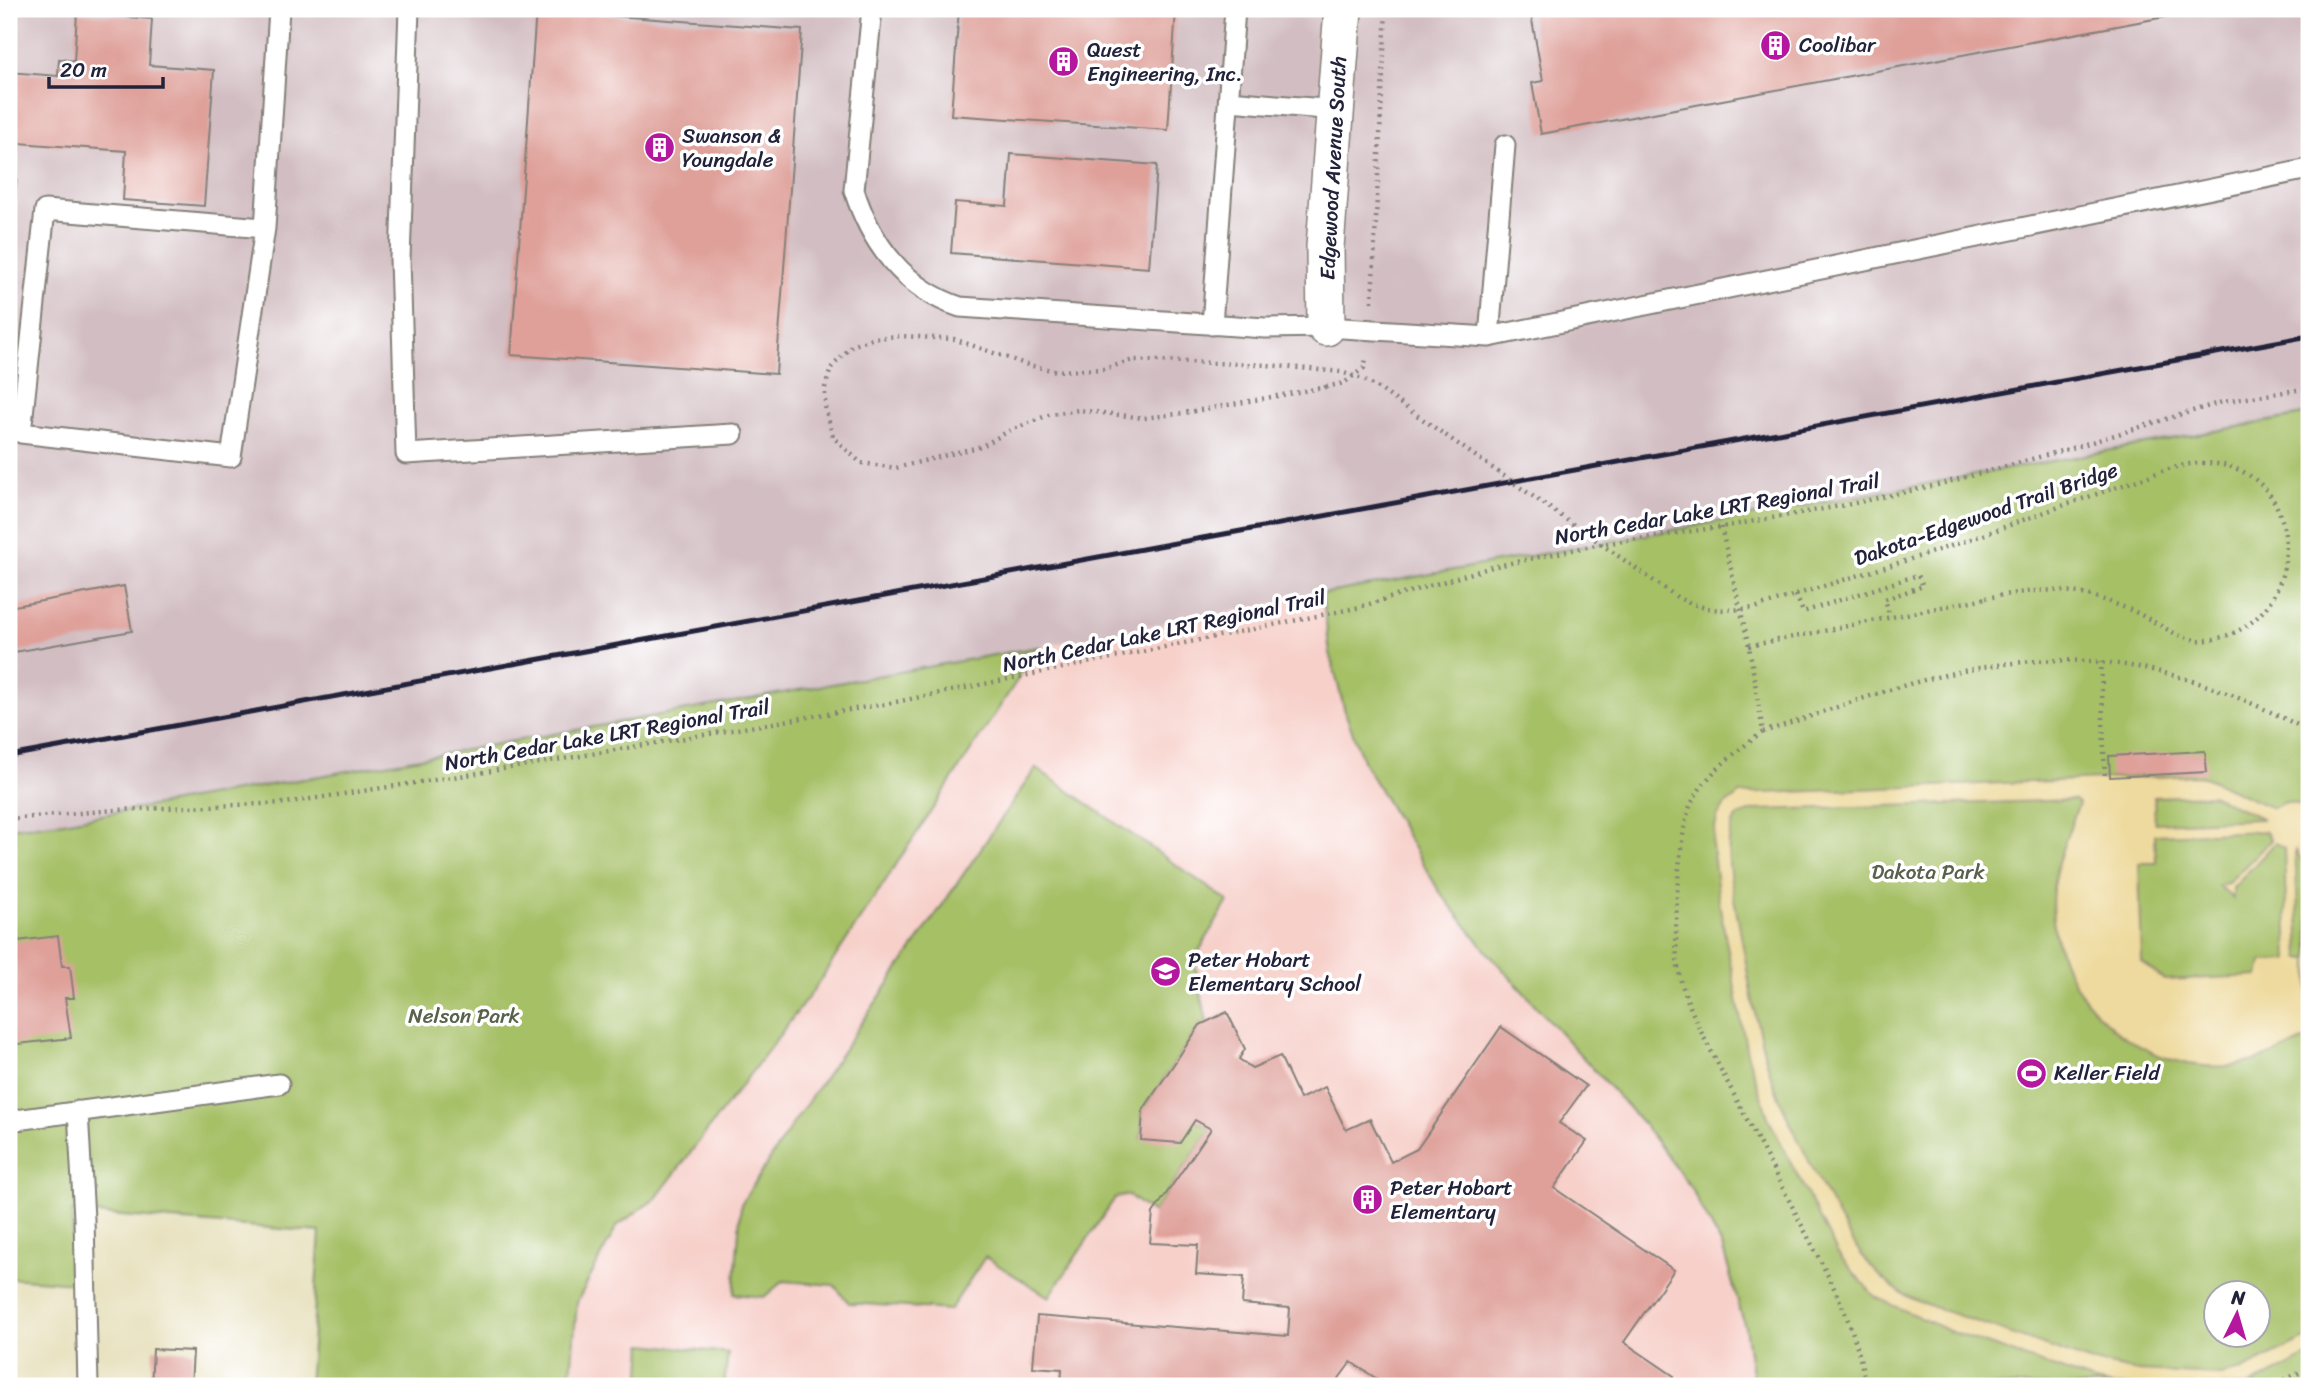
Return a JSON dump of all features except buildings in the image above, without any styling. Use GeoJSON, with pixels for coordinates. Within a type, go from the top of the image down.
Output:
{"type":"FeatureCollection","features":[{"type":"Feature","properties":{"kind":"street","name":"Edgewood Avenue South"},"geometry":{"type":"LineString","coordinates":[[1326,327],[1325,247],[1343,9]]}},
{"type":"Feature","properties":{"kind":"lane"},"geometry":{"type":"LineString","coordinates":[[265,228],[46,209],[21,433],[231,457],[265,228],[279,9]]}},
{"type":"Feature","properties":{"kind":"lane"},"geometry":{"type":"LineString","coordinates":[[409,9],[401,259],[406,454],[733,434]]}},
{"type":"Feature","properties":{"kind":"lane"},"geometry":{"type":"LineString","coordinates":[[872,9],[854,190],[873,238],[901,274],[940,300],[960,307],[1212,325],[1326,327],[1489,337],[2309,169]]}},
{"type":"Feature","properties":{"kind":"lane"},"geometry":{"type":"LineString","coordinates":[[1212,325],[1235,9]]}},
{"type":"Feature","properties":{"kind":"lane"},"geometry":{"type":"LineString","coordinates":[[1228,101],[1336,110]]}},
{"type":"Feature","properties":{"kind":"lane"},"geometry":{"type":"LineString","coordinates":[[1489,337],[1505,145]]}},
{"type":"Feature","properties":{"kind":"lane"},"geometry":{"type":"LineString","coordinates":[[9,1121],[279,1084]]}},
{"type":"Feature","properties":{"kind":"lane"},"geometry":{"type":"LineString","coordinates":[[78,1111],[88,1386]]}},
{"type":"Feature","properties":{"kind":"path"},"geometry":{"type":"LineString","coordinates":[[1370,329],[1386,9]]}},
{"type":"Feature","properties":{"kind":"path","name":"Dakota-Edgewood Trail Bridge"},"geometry":{"type":"LineString","coordinates":[[1370,329],[1364,368],[1344,383],[1144,418],[1079,410],[1051,414],[1009,431],[982,446],[896,468],[861,463],[833,438],[825,407],[825,388],[831,368],[852,346],[874,338],[900,336],[954,339],[1028,365],[1057,371],[1104,369],[1133,360],[1167,360],[1341,372],[1363,379],[1378,388],[1658,584],[1696,606],[1713,611],[1755,608],[2005,527],[2169,468],[2204,463],[2232,468],[2259,482],[2277,505],[2286,530],[2287,554],[2273,600],[2260,615],[2242,628],[2206,640],[2186,638],[2168,631],[2143,615],[2098,598],[2049,589],[1986,598],[1749,646]]}},
{"type":"Feature","properties":{"kind":"path","name":"North Cedar Lake LRT Regional Trail"},"geometry":{"type":"LineString","coordinates":[[9,819],[115,810],[285,803],[492,771],[896,702],[1356,608],[1480,570],[1596,545],[1721,527],[1846,505],[1937,485],[2222,402],[2309,387]]}},
{"type":"Feature","properties":{"kind":"path"},"geometry":{"type":"LineString","coordinates":[[1721,527],[1749,646],[1763,732]]}},
{"type":"Feature","properties":{"kind":"path"},"geometry":{"type":"LineString","coordinates":[[1796,595],[1803,612],[1918,575],[1923,586],[1885,598],[1890,617]]}},
{"type":"Feature","properties":{"kind":"path"},"geometry":{"type":"LineString","coordinates":[[2101,661],[2105,779]]}},
{"type":"Feature","properties":{"kind":"path"},"geometry":{"type":"LineString","coordinates":[[1865,1386],[1863,1364],[1853,1333],[1828,1275],[1698,1026],[1683,989],[1677,960],[1676,929],[1683,829],[1692,803],[1718,769],[1736,751],[1763,732],[1877,694],[1945,675],[2007,663],[2101,661],[2158,669],[2266,709],[2309,731]]}},
{"type":"Feature","properties":{"kind":"path"},"geometry":{"type":"LineString","coordinates":[[2272,1386],[2309,1368]]}},
{"type":"Feature","properties":{"kind":"shaded area"},"geometry":{"type":"Polygon","coordinates":[[[9,9],[2309,9],[2309,414],[373,768],[63,822],[9,828],[9,9]]]}},
{"type":"Feature","properties":{"kind":"shaded area","name":"Peter Hobart Elementary School"},"geometry":{"type":"Polygon","coordinates":[[[1322,594],[1330,653],[1364,763],[1439,891],[1488,953],[1644,1125],[1689,1185],[1722,1246],[1745,1327],[1754,1386],[570,1386],[577,1302],[617,1226],[656,1198],[813,991],[1039,647],[1322,594]]]}},
{"type":"Feature","properties":{"kind":"green space","name":"Dakota Park"},"geometry":{"type":"Polygon","coordinates":[[[2309,414],[2309,1386],[1754,1386],[1745,1327],[1722,1246],[1689,1185],[1644,1125],[1488,953],[1439,891],[1364,763],[1345,712],[1330,653],[1322,594],[2309,414]]]}},
{"type":"Feature","properties":{"kind":"green space","name":"Nelson Park"},"geometry":{"type":"Polygon","coordinates":[[[1039,647],[813,991],[656,1198],[617,1226],[577,1302],[570,1386],[309,1386],[320,1232],[72,1212],[74,1283],[9,1278],[9,828],[63,822],[1039,647]]]}},
{"type":"Feature","properties":{"kind":"green space"},"geometry":{"type":"Polygon","coordinates":[[[1036,768],[1228,901],[1194,960],[1207,1022],[1200,1025],[1143,1110],[1141,1139],[1195,1120],[1211,1129],[1153,1213],[1128,1195],[1115,1198],[1049,1297],[985,1257],[950,1310],[849,1303],[834,1285],[783,1281],[764,1297],[734,1294],[741,1204],[1036,768]]]}},
{"type":"Feature","properties":{"kind":"green space"},"geometry":{"type":"Polygon","coordinates":[[[643,1344],[728,1353],[724,1386],[640,1386],[643,1344]]]}},
{"type":"Feature","properties":{"kind":"sand"},"geometry":{"type":"Polygon","coordinates":[[[2200,775],[2272,808],[2286,802],[2301,805],[2310,822],[2306,839],[2309,845],[2309,872],[2295,849],[2300,958],[2309,959],[2309,1038],[2260,1059],[2229,1066],[2193,1065],[2160,1056],[2128,1039],[2101,1017],[2079,990],[2063,959],[2054,925],[2053,889],[2063,846],[2079,803],[2075,800],[1756,810],[1738,816],[1732,826],[1729,854],[1732,887],[1753,1005],[1772,1079],[1797,1137],[1844,1228],[1855,1246],[1882,1278],[1917,1301],[2089,1361],[2137,1371],[2220,1375],[2242,1370],[2309,1337],[2309,1356],[2249,1386],[2114,1386],[2095,1382],[1949,1331],[1875,1297],[1838,1254],[1769,1120],[1747,1053],[1719,902],[1712,845],[1717,817],[1725,805],[1740,794],[2200,775]],[[2212,795],[2154,797],[2155,823],[2263,819],[2212,795]],[[2265,831],[2155,835],[2156,863],[2139,863],[2142,962],[2164,980],[2259,976],[2262,961],[2288,960],[2284,848],[2275,843],[2233,888],[2233,899],[2218,885],[2228,883],[2271,840],[2265,831]]]}},
{"type":"Feature","properties":{"kind":"railway"},"geometry":{"type":"LineString","coordinates":[[9,756],[2309,336]]}},
{"type":"Feature","properties":{"kind":"place","name":"Coolibar"},"geometry":{"type":"Point","coordinates":[1776,45]}},
{"type":"Feature","properties":{"kind":"place","name":"Quest Engineering, Inc."},"geometry":{"type":"Point","coordinates":[1064,62]}},
{"type":"Feature","properties":{"kind":"place","name":"Swanson & Youngdale"},"geometry":{"type":"Point","coordinates":[659,148]}},
{"type":"Feature","properties":{"kind":"place","name":"Peter Hobart Elementary School"},"geometry":{"type":"Point","coordinates":[1165,972]}},
{"type":"Feature","properties":{"kind":"place","name":"Keller Field"},"geometry":{"type":"Point","coordinates":[2031,1073]}},
{"type":"Feature","properties":{"kind":"place","name":"Peter Hobart Elementary"},"geometry":{"type":"Point","coordinates":[1367,1200]}}]}
